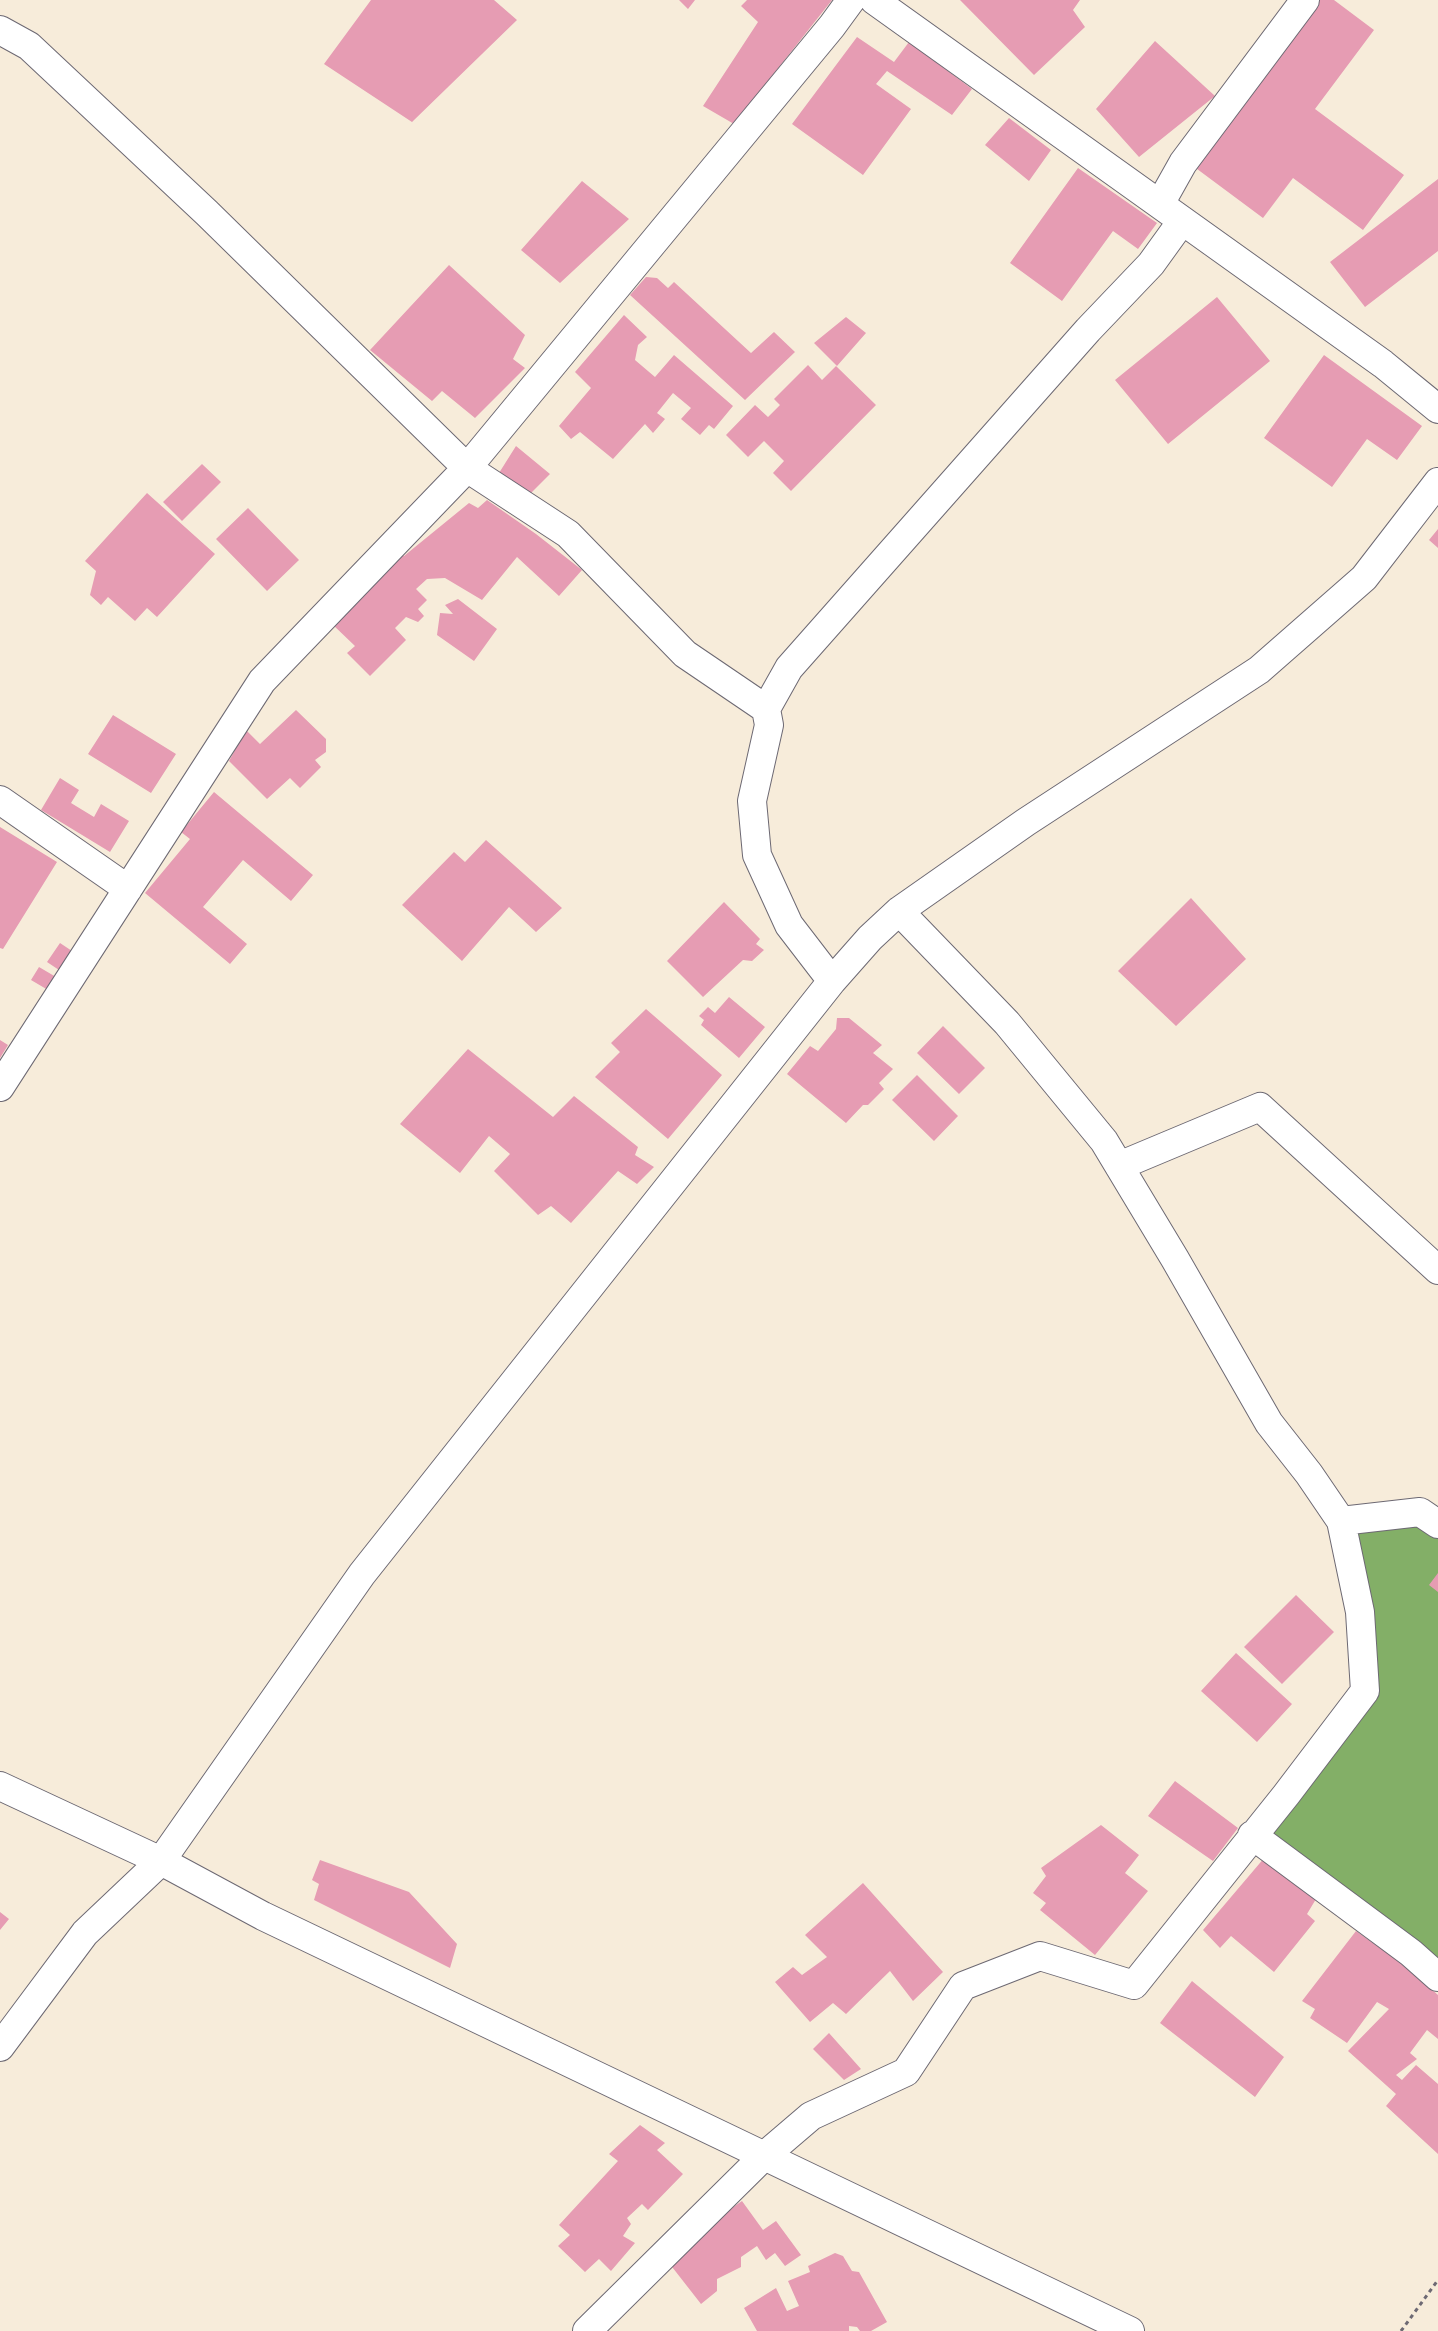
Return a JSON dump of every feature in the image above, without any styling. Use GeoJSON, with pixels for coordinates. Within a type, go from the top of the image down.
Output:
{"type":"FeatureCollection","features":[{"type":"Feature","properties":{"kind":"street"},"geometry":{"type":"LineString","coordinates":[[0,1087],[262,681],[467,468],[801,64],[851,0]]}},
{"type":"Feature","properties":{"kind":"street"},"geometry":{"type":"LineString","coordinates":[[874,0],[1383,364],[1438,409]]}},
{"type":"Feature","properties":{"kind":"street"},"geometry":{"type":"LineString","coordinates":[[1160,204],[1183,163],[1305,0]]}},
{"type":"Feature","properties":{"kind":"street"},"geometry":{"type":"LineString","coordinates":[[0,30],[30,46],[207,213],[467,468],[568,534],[685,654],[766,710]]}},
{"type":"Feature","properties":{"kind":"street"},"geometry":{"type":"LineString","coordinates":[[832,981],[789,926],[757,855],[752,801],[769,724],[766,710],[789,668],[1088,330],[1151,264],[1182,221]]}},
{"type":"Feature","properties":{"kind":"street"},"geometry":{"type":"LineString","coordinates":[[0,2047],[85,1933],[161,1861],[362,1574],[832,981],[870,938],[900,911],[1026,822],[1259,670],[1364,578],[1438,482]]}},
{"type":"Feature","properties":{"kind":"street"},"geometry":{"type":"LineString","coordinates":[[0,800],[128,889]]}},
{"type":"Feature","properties":{"kind":"street"},"geometry":{"type":"LineString","coordinates":[[587,2331],[763,2157],[811,2116],[906,2072],[963,1986],[1040,1956],[1134,1985],[1365,1691],[1360,1612],[1341,1521],[1309,1474],[1269,1423],[1104,1141],[1025,1045],[900,911]]}},
{"type":"Feature","properties":{"kind":"street"},"geometry":{"type":"LineString","coordinates":[[1119,1166],[1260,1107],[1438,1270]]}},
{"type":"Feature","properties":{"kind":"street"},"geometry":{"type":"LineString","coordinates":[[1341,1521],[1420,1512],[1438,1524]]}},
{"type":"Feature","properties":{"kind":"street"},"geometry":{"type":"LineString","coordinates":[[0,1786],[161,1861],[272,1920],[763,2157],[1130,2331]]}},
{"type":"Feature","properties":{"kind":"street"},"geometry":{"type":"LineString","coordinates":[[1252,1835],[1411,1953],[1438,1977]]}},
{"type":"Feature","properties":{"kind":"path"},"geometry":{"type":"LineString","coordinates":[[1401,2331],[1438,2280]]}},
{"type":"Feature","properties":{"kind":"green space"},"geometry":{"type":"Polygon","coordinates":[[[1341,1521],[1438,1524],[1438,1977],[1252,1835],[1365,1691],[1341,1521]]]}},
{"type":"Feature","properties":{"kind":"building"},"geometry":{"type":"Polygon","coordinates":[[[371,0],[494,0],[517,20],[412,122],[324,64],[371,0]]]}},
{"type":"Feature","properties":{"kind":"building"},"geometry":{"type":"Polygon","coordinates":[[[679,0],[695,0],[688,9],[679,0]]]}},
{"type":"Feature","properties":{"kind":"building"},"geometry":{"type":"Polygon","coordinates":[[[747,0],[832,0],[734,124],[703,106],[758,22],[741,6],[747,0]]]}},
{"type":"Feature","properties":{"kind":"building"},"geometry":{"type":"Polygon","coordinates":[[[960,0],[1080,0],[1073,10],[1085,27],[1034,75],[960,0]]]}},
{"type":"Feature","properties":{"kind":"building"},"geometry":{"type":"Polygon","coordinates":[[[1311,0],[1334,0],[1374,30],[1315,109],[1404,175],[1363,230],[1293,178],[1263,218],[1189,163],[1311,0]]]}},
{"type":"Feature","properties":{"kind":"building"},"geometry":{"type":"Polygon","coordinates":[[[857,37],[894,62],[909,42],[972,89],[952,115],[887,71],[876,84],[911,109],[863,175],[792,124],[857,37]]]}},
{"type":"Feature","properties":{"kind":"building"},"geometry":{"type":"Polygon","coordinates":[[[1155,41],[1215,96],[1139,157],[1096,109],[1155,41]]]}},
{"type":"Feature","properties":{"kind":"building"},"geometry":{"type":"Polygon","coordinates":[[[1009,118],[1051,150],[1029,181],[985,145],[1009,118]]]}},
{"type":"Feature","properties":{"kind":"building"},"geometry":{"type":"Polygon","coordinates":[[[1078,168],[1157,223],[1138,249],[1113,231],[1062,301],[1010,263],[1078,168]]]}},
{"type":"Feature","properties":{"kind":"building"},"geometry":{"type":"Polygon","coordinates":[[[1438,179],[1438,251],[1365,307],[1330,262],[1438,179]]]}},
{"type":"Feature","properties":{"kind":"building"},"geometry":{"type":"Polygon","coordinates":[[[582,181],[629,219],[560,283],[521,250],[582,181]]]}},
{"type":"Feature","properties":{"kind":"building"},"geometry":{"type":"Polygon","coordinates":[[[449,265],[525,335],[513,359],[525,368],[475,418],[442,391],[432,401],[370,350],[449,265]]]}},
{"type":"Feature","properties":{"kind":"building"},"geometry":{"type":"Polygon","coordinates":[[[646,277],[657,278],[668,288],[674,282],[751,353],[774,332],[795,352],[745,400],[630,295],[646,277]]]}},
{"type":"Feature","properties":{"kind":"building"},"geometry":{"type":"Polygon","coordinates":[[[1217,297],[1270,361],[1168,444],[1115,380],[1217,297]]]}},
{"type":"Feature","properties":{"kind":"building"},"geometry":{"type":"Polygon","coordinates":[[[624,315],[647,337],[638,345],[635,360],[655,377],[674,355],[733,406],[714,429],[709,425],[700,435],[681,419],[691,408],[673,393],[657,413],[665,419],[653,433],[645,424],[613,459],[580,432],[571,439],[559,426],[591,388],[575,372],[624,315]]]}},
{"type":"Feature","properties":{"kind":"building"},"geometry":{"type":"Polygon","coordinates":[[[846,317],[866,333],[837,366],[814,343],[846,317]]]}},
{"type":"Feature","properties":{"kind":"building"},"geometry":{"type":"Polygon","coordinates":[[[1324,355],[1422,426],[1397,460],[1367,439],[1332,487],[1264,438],[1324,355]]]}},
{"type":"Feature","properties":{"kind":"building"},"geometry":{"type":"Polygon","coordinates":[[[808,365],[822,380],[836,366],[876,405],[791,491],[773,473],[784,461],[764,441],[748,457],[726,435],[755,405],[768,417],[780,405],[774,399],[808,365]]]}},
{"type":"Feature","properties":{"kind":"building"},"geometry":{"type":"Polygon","coordinates":[[[516,446],[550,474],[529,495],[499,473],[516,446]]]}},
{"type":"Feature","properties":{"kind":"building"},"geometry":{"type":"Polygon","coordinates":[[[202,464],[221,482],[182,521],[163,502],[202,464]]]}},
{"type":"Feature","properties":{"kind":"building"},"geometry":{"type":"Polygon","coordinates":[[[147,493],[215,554],[157,617],[147,608],[135,621],[108,597],[101,605],[90,595],[96,571],[85,561],[147,493]]]}},
{"type":"Feature","properties":{"kind":"building"},"geometry":{"type":"Polygon","coordinates":[[[487,500],[536,534],[582,570],[559,596],[517,557],[482,600],[445,578],[427,579],[416,589],[427,600],[418,609],[424,616],[418,622],[406,617],[395,628],[406,640],[370,676],[347,653],[355,646],[331,623],[401,553],[404,556],[469,503],[478,508],[487,500]]]}},
{"type":"Feature","properties":{"kind":"building"},"geometry":{"type":"Polygon","coordinates":[[[248,508],[299,560],[267,591],[216,539],[248,508]]]}},
{"type":"Feature","properties":{"kind":"building"},"geometry":{"type":"Polygon","coordinates":[[[1438,529],[1438,548],[1429,540],[1438,529]]]}},
{"type":"Feature","properties":{"kind":"building"},"geometry":{"type":"Polygon","coordinates":[[[458,599],[497,629],[474,661],[437,635],[440,613],[453,614],[445,605],[458,599]]]}},
{"type":"Feature","properties":{"kind":"building"},"geometry":{"type":"Polygon","coordinates":[[[296,710],[326,739],[326,752],[315,760],[321,767],[300,788],[290,778],[267,799],[229,761],[246,730],[260,744],[296,710]]]}},
{"type":"Feature","properties":{"kind":"building"},"geometry":{"type":"Polygon","coordinates":[[[113,715],[176,754],[151,793],[88,754],[113,715]]]}},
{"type":"Feature","properties":{"kind":"building"},"geometry":{"type":"Polygon","coordinates":[[[60,778],[79,790],[71,803],[94,817],[101,804],[129,821],[110,852],[41,810],[60,778]]]}},
{"type":"Feature","properties":{"kind":"building"},"geometry":{"type":"Polygon","coordinates":[[[214,792],[313,875],[291,901],[243,860],[203,907],[247,944],[230,964],[145,893],[190,839],[181,832],[214,792]]]}},
{"type":"Feature","properties":{"kind":"building"},"geometry":{"type":"Polygon","coordinates":[[[0,827],[57,862],[3,949],[0,948],[0,827]]]}},
{"type":"Feature","properties":{"kind":"building"},"geometry":{"type":"Polygon","coordinates":[[[486,840],[562,908],[536,932],[509,907],[462,961],[402,905],[454,852],[465,862],[486,840]]]}},
{"type":"Feature","properties":{"kind":"building"},"geometry":{"type":"Polygon","coordinates":[[[1191,898],[1246,959],[1176,1026],[1118,971],[1191,898]]]}},
{"type":"Feature","properties":{"kind":"building"},"geometry":{"type":"Polygon","coordinates":[[[724,902],[760,939],[756,944],[764,950],[752,961],[743,960],[703,997],[667,961],[724,902]]]}},
{"type":"Feature","properties":{"kind":"building"},"geometry":{"type":"Polygon","coordinates":[[[60,943],[72,951],[59,970],[47,962],[60,943]]]}},
{"type":"Feature","properties":{"kind":"building"},"geometry":{"type":"Polygon","coordinates":[[[39,967],[56,977],[48,990],[31,980],[39,967]]]}},
{"type":"Feature","properties":{"kind":"building"},"geometry":{"type":"Polygon","coordinates":[[[729,997],[765,1027],[739,1058],[701,1025],[704,1020],[699,1016],[708,1007],[715,1013],[729,997]]]}},
{"type":"Feature","properties":{"kind":"building"},"geometry":{"type":"Polygon","coordinates":[[[646,1009],[722,1075],[668,1139],[595,1077],[620,1052],[611,1043],[646,1009]]]}},
{"type":"Feature","properties":{"kind":"building"},"geometry":{"type":"Polygon","coordinates":[[[837,1018],[849,1018],[882,1045],[873,1053],[893,1069],[879,1083],[884,1089],[868,1105],[863,1105],[846,1123],[787,1074],[810,1046],[818,1051],[836,1029],[837,1018]]]}},
{"type":"Feature","properties":{"kind":"building"},"geometry":{"type":"Polygon","coordinates":[[[943,1026],[985,1068],[959,1094],[917,1053],[943,1026]]]}},
{"type":"Feature","properties":{"kind":"building"},"geometry":{"type":"Polygon","coordinates":[[[0,1040],[8,1045],[0,1058],[0,1040]]]}},
{"type":"Feature","properties":{"kind":"building"},"geometry":{"type":"Polygon","coordinates":[[[468,1049],[553,1117],[574,1096],[638,1147],[635,1155],[654,1167],[637,1184],[618,1171],[571,1223],[551,1206],[538,1215],[494,1171],[510,1154],[489,1136],[460,1173],[400,1124],[468,1049]]]}},
{"type":"Feature","properties":{"kind":"building"},"geometry":{"type":"Polygon","coordinates":[[[917,1075],[958,1116],[934,1141],[892,1100],[917,1075]]]}},
{"type":"Feature","properties":{"kind":"building"},"geometry":{"type":"Polygon","coordinates":[[[1438,1573],[1438,1592],[1429,1585],[1438,1573]]]}},
{"type":"Feature","properties":{"kind":"building"},"geometry":{"type":"Polygon","coordinates":[[[1296,1595],[1334,1632],[1282,1684],[1244,1647],[1296,1595]]]}},
{"type":"Feature","properties":{"kind":"building"},"geometry":{"type":"Polygon","coordinates":[[[1236,1653],[1292,1704],[1257,1742],[1201,1691],[1236,1653]]]}},
{"type":"Feature","properties":{"kind":"building"},"geometry":{"type":"Polygon","coordinates":[[[1175,1781],[1238,1828],[1213,1861],[1148,1816],[1175,1781]]]}},
{"type":"Feature","properties":{"kind":"building"},"geometry":{"type":"Polygon","coordinates":[[[1101,1825],[1139,1855],[1125,1873],[1148,1891],[1095,1955],[1040,1910],[1046,1903],[1033,1893],[1046,1876],[1041,1868],[1101,1825]]]}},
{"type":"Feature","properties":{"kind":"building"},"geometry":{"type":"Polygon","coordinates":[[[1265,1857],[1316,1899],[1307,1914],[1315,1921],[1274,1972],[1231,1936],[1220,1948],[1203,1930],[1265,1857]]]}},
{"type":"Feature","properties":{"kind":"building"},"geometry":{"type":"Polygon","coordinates":[[[320,1860],[409,1892],[457,1944],[450,1968],[314,1900],[319,1884],[312,1880],[320,1860]]]}},
{"type":"Feature","properties":{"kind":"building"},"geometry":{"type":"Polygon","coordinates":[[[863,1883],[943,1972],[913,2001],[890,1971],[846,2014],[833,2003],[810,2022],[775,1982],[793,1967],[802,1975],[827,1957],[805,1935],[863,1883]]]}},
{"type":"Feature","properties":{"kind":"building"},"geometry":{"type":"Polygon","coordinates":[[[0,1912],[9,1919],[0,1930],[0,1912]]]}},
{"type":"Feature","properties":{"kind":"building"},"geometry":{"type":"Polygon","coordinates":[[[1356,1931],[1404,1965],[1438,1995],[1438,2039],[1427,2030],[1410,2053],[1417,2059],[1396,2075],[1402,2080],[1416,2065],[1438,2084],[1438,2154],[1386,2106],[1396,2094],[1348,2051],[1389,2009],[1377,2002],[1347,2043],[1310,2018],[1315,2009],[1302,2001],[1356,1931]]]}},
{"type":"Feature","properties":{"kind":"building"},"geometry":{"type":"Polygon","coordinates":[[[1192,1981],[1284,2057],[1255,2097],[1160,2023],[1192,1981]]]}},
{"type":"Feature","properties":{"kind":"building"},"geometry":{"type":"Polygon","coordinates":[[[829,2033],[861,2069],[844,2080],[813,2049],[829,2033]]]}},
{"type":"Feature","properties":{"kind":"building"},"geometry":{"type":"Polygon","coordinates":[[[640,2125],[665,2143],[657,2150],[683,2174],[648,2210],[642,2204],[627,2218],[631,2224],[623,2236],[635,2243],[611,2271],[599,2259],[585,2272],[558,2246],[570,2235],[559,2225],[618,2161],[609,2154],[640,2125]]]}},
{"type":"Feature","properties":{"kind":"building"},"geometry":{"type":"Polygon","coordinates":[[[742,2201],[763,2230],[776,2221],[801,2255],[785,2266],[775,2253],[766,2260],[757,2246],[741,2257],[741,2267],[717,2279],[717,2291],[701,2304],[669,2263],[697,2232],[742,2201]]]}},
{"type":"Feature","properties":{"kind":"building"},"geometry":{"type":"Polygon","coordinates":[[[835,2253],[843,2256],[852,2271],[859,2272],[887,2322],[871,2331],[860,2331],[857,2327],[849,2326],[849,2331],[757,2331],[744,2308],[776,2288],[787,2311],[799,2306],[788,2281],[810,2272],[808,2266],[835,2253]]]}}]}
